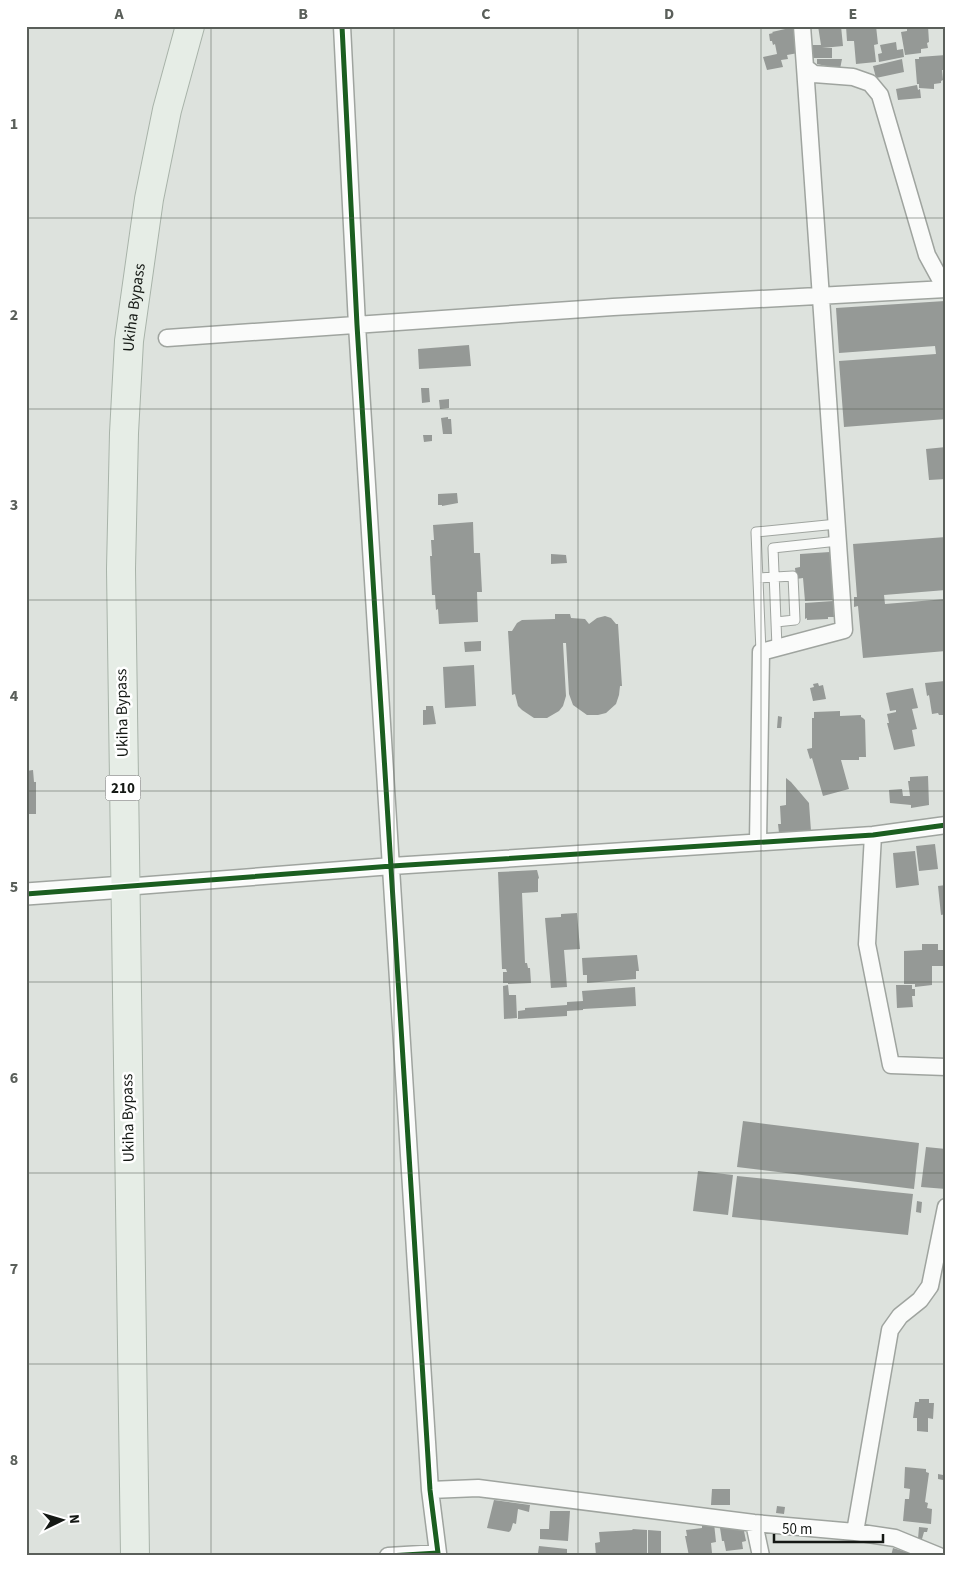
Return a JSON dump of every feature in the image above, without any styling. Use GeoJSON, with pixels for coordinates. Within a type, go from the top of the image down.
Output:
{"type":"FeatureCollection","features":[{"type":"Feature","properties":{"kind":"highway","name":"Ukiha Bypass"},"geometry":{"type":"LineString","coordinates":[[135,1556],[124,887],[121,569],[124,432],[129,342],[149,199],[167,110],[190,26]]}},
{"type":"Feature","properties":{"kind":"street"},"geometry":{"type":"LineString","coordinates":[[342,26],[358,325],[430,1490],[438,1553],[388,1556]]}},
{"type":"Feature","properties":{"kind":"street"},"geometry":{"type":"LineString","coordinates":[[758,842],[760,652],[844,630],[802,26]]}},
{"type":"Feature","properties":{"kind":"street"},"geometry":{"type":"LineString","coordinates":[[805,67],[814,74],[853,77],[870,83],[880,95],[927,255],[939,277],[946,284]]}},
{"type":"Feature","properties":{"kind":"street"},"geometry":{"type":"LineString","coordinates":[[167,338],[613,307],[946,289]]}},
{"type":"Feature","properties":{"kind":"street"},"geometry":{"type":"LineString","coordinates":[[26,894],[392,866],[873,836],[946,825]]}},
{"type":"Feature","properties":{"kind":"street"},"geometry":{"type":"LineString","coordinates":[[873,836],[866,944],[891,1065],[946,1067]]}},
{"type":"Feature","properties":{"kind":"street"},"geometry":{"type":"LineString","coordinates":[[855,1532],[890,1330],[900,1316],[920,1300],[930,1286],[946,1207]]}},
{"type":"Feature","properties":{"kind":"street"},"geometry":{"type":"LineString","coordinates":[[430,1490],[478,1488],[754,1524],[855,1532],[895,1538],[939,1556]]}},
{"type":"Feature","properties":{"kind":"street"},"geometry":{"type":"LineString","coordinates":[[754,1524],[761,1556]]}},
{"type":"Feature","properties":{"kind":"lane"},"geometry":{"type":"LineString","coordinates":[[760,652],[756,532],[837,524]]}},
{"type":"Feature","properties":{"kind":"lane"},"geometry":{"type":"LineString","coordinates":[[777,648],[773,548],[838,541]]}},
{"type":"Feature","properties":{"kind":"lane"},"geometry":{"type":"LineString","coordinates":[[758,578],[793,576],[795,620],[776,622]]}},
{"type":"Feature","properties":{"kind":"building"},"geometry":{"type":"Polygon","coordinates":[[[818,26],[841,26],[843,46],[822,48],[832,48],[832,58],[811,58],[812,45],[821,45],[818,26]]]}},
{"type":"Feature","properties":{"kind":"building"},"geometry":{"type":"Polygon","coordinates":[[[846,26],[876,26],[878,44],[874,45],[876,62],[856,64],[854,41],[847,41],[846,26]]]}},
{"type":"Feature","properties":{"kind":"building"},"geometry":{"type":"Polygon","coordinates":[[[907,26],[928,26],[928,48],[921,49],[921,53],[905,55],[901,32],[907,31],[907,26]]]}},
{"type":"Feature","properties":{"kind":"building"},"geometry":{"type":"Polygon","coordinates":[[[794,27],[798,53],[787,55],[788,59],[781,60],[783,67],[767,70],[763,57],[777,54],[775,44],[773,45],[772,41],[770,41],[769,34],[794,27]]]}},
{"type":"Feature","properties":{"kind":"building"},"geometry":{"type":"Polygon","coordinates":[[[896,42],[897,50],[903,49],[904,57],[879,62],[878,54],[882,53],[880,45],[896,42]]]}},
{"type":"Feature","properties":{"kind":"building"},"geometry":{"type":"Polygon","coordinates":[[[946,55],[946,70],[942,70],[943,80],[941,83],[934,84],[934,89],[919,88],[915,59],[946,55]]]}},
{"type":"Feature","properties":{"kind":"building"},"geometry":{"type":"Polygon","coordinates":[[[817,59],[842,59],[840,69],[817,64],[817,59]]]}},
{"type":"Feature","properties":{"kind":"building"},"geometry":{"type":"Polygon","coordinates":[[[902,59],[904,72],[876,78],[873,66],[902,59]]]}},
{"type":"Feature","properties":{"kind":"building"},"geometry":{"type":"Polygon","coordinates":[[[917,85],[918,90],[920,89],[921,98],[898,100],[896,89],[917,85]]]}},
{"type":"Feature","properties":{"kind":"building"},"geometry":{"type":"Polygon","coordinates":[[[945,301],[946,419],[844,427],[839,361],[936,354],[935,346],[839,353],[836,308],[945,301]]]}},
{"type":"Feature","properties":{"kind":"building"},"geometry":{"type":"Polygon","coordinates":[[[469,345],[471,366],[419,369],[418,349],[469,345]]]}},
{"type":"Feature","properties":{"kind":"building"},"geometry":{"type":"Polygon","coordinates":[[[421,388],[429,388],[430,402],[422,403],[421,388]]]}},
{"type":"Feature","properties":{"kind":"building"},"geometry":{"type":"Polygon","coordinates":[[[449,399],[449,408],[440,409],[439,400],[449,399]]]}},
{"type":"Feature","properties":{"kind":"building"},"geometry":{"type":"Polygon","coordinates":[[[448,417],[448,419],[451,419],[452,434],[443,434],[441,418],[448,417]]]}},
{"type":"Feature","properties":{"kind":"building"},"geometry":{"type":"Polygon","coordinates":[[[423,435],[432,435],[432,441],[424,442],[423,435]]]}},
{"type":"Feature","properties":{"kind":"building"},"geometry":{"type":"Polygon","coordinates":[[[946,447],[946,479],[929,480],[926,449],[946,447]]]}},
{"type":"Feature","properties":{"kind":"building"},"geometry":{"type":"Polygon","coordinates":[[[457,493],[458,503],[438,505],[438,494],[457,493]]]}},
{"type":"Feature","properties":{"kind":"building"},"geometry":{"type":"Polygon","coordinates":[[[473,522],[474,553],[480,553],[482,592],[477,592],[478,622],[439,624],[435,595],[432,595],[430,556],[432,556],[431,540],[434,540],[433,525],[473,522]]]}},
{"type":"Feature","properties":{"kind":"building"},"geometry":{"type":"Polygon","coordinates":[[[946,537],[946,590],[884,595],[885,604],[946,599],[946,651],[863,658],[858,606],[854,607],[854,597],[857,597],[853,544],[946,537]]]}},
{"type":"Feature","properties":{"kind":"building"},"geometry":{"type":"Polygon","coordinates":[[[830,552],[833,600],[805,601],[803,578],[796,579],[795,568],[800,567],[800,554],[830,552]]]}},
{"type":"Feature","properties":{"kind":"building"},"geometry":{"type":"Polygon","coordinates":[[[551,554],[566,555],[567,563],[551,564],[551,554]]]}},
{"type":"Feature","properties":{"kind":"building"},"geometry":{"type":"Polygon","coordinates":[[[833,601],[834,617],[828,617],[828,619],[805,619],[805,603],[833,601]]]}},
{"type":"Feature","properties":{"kind":"building"},"geometry":{"type":"Polygon","coordinates":[[[555,614],[570,614],[571,618],[585,619],[589,624],[597,618],[605,616],[618,624],[622,686],[620,686],[616,704],[606,713],[587,715],[573,705],[569,694],[566,643],[563,643],[566,696],[563,706],[559,711],[547,718],[534,718],[518,706],[515,694],[512,695],[508,631],[512,631],[517,623],[522,620],[555,619],[555,614]]]}},
{"type":"Feature","properties":{"kind":"building"},"geometry":{"type":"Polygon","coordinates":[[[481,641],[481,651],[465,652],[464,642],[481,641]]]}},
{"type":"Feature","properties":{"kind":"building"},"geometry":{"type":"Polygon","coordinates":[[[474,665],[476,706],[445,708],[443,667],[474,665]]]}},
{"type":"Feature","properties":{"kind":"building"},"geometry":{"type":"Polygon","coordinates":[[[945,681],[946,715],[932,714],[925,683],[945,681]]]}},
{"type":"Feature","properties":{"kind":"building"},"geometry":{"type":"Polygon","coordinates":[[[818,683],[819,686],[823,685],[826,699],[813,701],[810,688],[814,687],[813,684],[818,683]]]}},
{"type":"Feature","properties":{"kind":"building"},"geometry":{"type":"Polygon","coordinates":[[[913,688],[918,708],[912,709],[917,729],[912,730],[915,746],[894,750],[887,723],[889,723],[887,714],[896,712],[896,710],[890,711],[886,693],[913,688]]]}},
{"type":"Feature","properties":{"kind":"building"},"geometry":{"type":"Polygon","coordinates":[[[426,706],[433,706],[436,724],[423,725],[423,710],[426,710],[426,706]]]}},
{"type":"Feature","properties":{"kind":"building"},"geometry":{"type":"Polygon","coordinates":[[[840,711],[840,716],[861,715],[865,720],[866,757],[859,757],[859,760],[841,760],[849,789],[823,796],[812,758],[810,759],[807,749],[812,748],[812,718],[814,718],[814,712],[840,711]]]}},
{"type":"Feature","properties":{"kind":"building"},"geometry":{"type":"Polygon","coordinates":[[[778,716],[782,717],[781,728],[777,728],[778,716]]]}},
{"type":"Feature","properties":{"kind":"building"},"geometry":{"type":"Polygon","coordinates":[[[33,770],[34,782],[36,782],[36,814],[26,814],[26,771],[33,770]]]}},
{"type":"Feature","properties":{"kind":"building"},"geometry":{"type":"Polygon","coordinates":[[[928,776],[929,805],[911,808],[911,805],[890,803],[889,790],[902,789],[903,796],[910,796],[908,781],[910,781],[910,777],[928,776]]]}},
{"type":"Feature","properties":{"kind":"building"},"geometry":{"type":"Polygon","coordinates":[[[786,778],[809,803],[811,831],[779,833],[778,824],[781,824],[780,806],[786,805],[786,778]]]}},
{"type":"Feature","properties":{"kind":"building"},"geometry":{"type":"Polygon","coordinates":[[[935,844],[938,869],[919,871],[916,846],[935,844]]]}},
{"type":"Feature","properties":{"kind":"building"},"geometry":{"type":"Polygon","coordinates":[[[915,851],[919,885],[896,888],[893,853],[915,851]]]}},
{"type":"Feature","properties":{"kind":"building"},"geometry":{"type":"Polygon","coordinates":[[[537,870],[539,878],[538,892],[522,893],[525,963],[530,968],[531,983],[503,983],[503,972],[507,972],[506,969],[502,969],[498,872],[537,870]]]}},
{"type":"Feature","properties":{"kind":"building"},"geometry":{"type":"Polygon","coordinates":[[[946,885],[946,914],[941,915],[938,886],[946,885]]]}},
{"type":"Feature","properties":{"kind":"building"},"geometry":{"type":"Polygon","coordinates":[[[577,913],[580,949],[564,950],[567,987],[551,988],[545,918],[577,913]]]}},
{"type":"Feature","properties":{"kind":"building"},"geometry":{"type":"Polygon","coordinates":[[[922,944],[938,944],[938,950],[945,950],[945,966],[932,966],[932,985],[915,987],[915,984],[904,984],[904,951],[922,950],[922,944]]]}},
{"type":"Feature","properties":{"kind":"building"},"geometry":{"type":"Polygon","coordinates":[[[637,955],[639,971],[636,971],[636,979],[587,983],[587,975],[583,975],[582,958],[637,955]]]}},
{"type":"Feature","properties":{"kind":"building"},"geometry":{"type":"Polygon","coordinates":[[[508,985],[509,995],[516,995],[517,1018],[504,1019],[503,986],[508,985]]]}},
{"type":"Feature","properties":{"kind":"building"},"geometry":{"type":"Polygon","coordinates":[[[896,985],[912,985],[912,989],[915,989],[915,996],[912,996],[913,1007],[897,1008],[896,985]]]}},
{"type":"Feature","properties":{"kind":"building"},"geometry":{"type":"Polygon","coordinates":[[[635,987],[636,1006],[583,1009],[567,1011],[567,1016],[518,1019],[518,1011],[525,1010],[525,1008],[567,1005],[567,1002],[583,1001],[582,991],[635,987]]]}},
{"type":"Feature","properties":{"kind":"building"},"geometry":{"type":"Polygon","coordinates":[[[743,1121],[919,1143],[914,1189],[737,1167],[743,1121]]]}},
{"type":"Feature","properties":{"kind":"building"},"geometry":{"type":"Polygon","coordinates":[[[926,1147],[946,1149],[946,1189],[921,1187],[926,1147]]]}},
{"type":"Feature","properties":{"kind":"building"},"geometry":{"type":"Polygon","coordinates":[[[698,1171],[733,1175],[728,1215],[693,1211],[698,1171]]]}},
{"type":"Feature","properties":{"kind":"building"},"geometry":{"type":"Polygon","coordinates":[[[737,1176],[913,1194],[908,1235],[732,1217],[737,1176]]]}},
{"type":"Feature","properties":{"kind":"building"},"geometry":{"type":"Polygon","coordinates":[[[917,1201],[922,1202],[921,1213],[916,1212],[917,1201]]]}},
{"type":"Feature","properties":{"kind":"building"},"geometry":{"type":"Polygon","coordinates":[[[919,1399],[929,1399],[929,1403],[934,1403],[933,1419],[928,1418],[928,1432],[917,1431],[917,1418],[913,1418],[915,1402],[919,1402],[919,1399]]]}},
{"type":"Feature","properties":{"kind":"building"},"geometry":{"type":"Polygon","coordinates":[[[905,1467],[926,1469],[926,1472],[929,1473],[925,1502],[928,1503],[927,1508],[932,1509],[931,1524],[903,1521],[905,1499],[909,1499],[910,1489],[904,1488],[905,1467]]]}},
{"type":"Feature","properties":{"kind":"building"},"geometry":{"type":"Polygon","coordinates":[[[938,1474],[943,1475],[943,1480],[938,1479],[938,1474]]]}},
{"type":"Feature","properties":{"kind":"building"},"geometry":{"type":"Polygon","coordinates":[[[712,1489],[730,1489],[730,1505],[711,1505],[712,1489]]]}},
{"type":"Feature","properties":{"kind":"building"},"geometry":{"type":"Polygon","coordinates":[[[494,1500],[530,1505],[529,1512],[518,1509],[516,1524],[513,1523],[509,1532],[487,1528],[494,1500]]]}},
{"type":"Feature","properties":{"kind":"building"},"geometry":{"type":"Polygon","coordinates":[[[777,1506],[785,1507],[784,1514],[776,1513],[777,1506]]]}},
{"type":"Feature","properties":{"kind":"building"},"geometry":{"type":"Polygon","coordinates":[[[550,1511],[570,1511],[568,1541],[540,1539],[540,1529],[549,1529],[550,1511]]]}},
{"type":"Feature","properties":{"kind":"building"},"geometry":{"type":"Polygon","coordinates":[[[714,1523],[716,1542],[711,1543],[712,1553],[706,1553],[706,1556],[689,1556],[685,1536],[687,1536],[686,1530],[702,1528],[702,1524],[714,1523]]]}},
{"type":"Feature","properties":{"kind":"building"},"geometry":{"type":"Polygon","coordinates":[[[743,1526],[746,1541],[742,1542],[743,1549],[726,1551],[720,1528],[743,1526]]]}},
{"type":"Feature","properties":{"kind":"building"},"geometry":{"type":"Polygon","coordinates":[[[919,1527],[928,1528],[927,1532],[924,1532],[922,1539],[918,1539],[919,1527]]]}},
{"type":"Feature","properties":{"kind":"building"},"geometry":{"type":"Polygon","coordinates":[[[632,1529],[647,1530],[647,1556],[596,1556],[595,1543],[600,1542],[599,1532],[632,1529]]]}},
{"type":"Feature","properties":{"kind":"building"},"geometry":{"type":"Polygon","coordinates":[[[648,1530],[661,1531],[661,1554],[648,1556],[648,1530]]]}},
{"type":"Feature","properties":{"kind":"building"},"geometry":{"type":"Polygon","coordinates":[[[539,1546],[567,1549],[567,1556],[535,1556],[535,1553],[538,1553],[539,1546]]]}},
{"type":"Feature","properties":{"kind":"building"},"geometry":{"type":"Polygon","coordinates":[[[893,1548],[916,1555],[916,1556],[891,1556],[893,1548]]]}},
{"type":"Feature","properties":{"kind":"cycle path"},"geometry":{"type":"LineString","coordinates":[[342,26],[357,325],[430,1490],[438,1553],[388,1556]]}},
{"type":"Feature","properties":{"kind":"cycle path"},"geometry":{"type":"LineString","coordinates":[[26,894],[392,866],[873,835],[946,825]]}}]}
